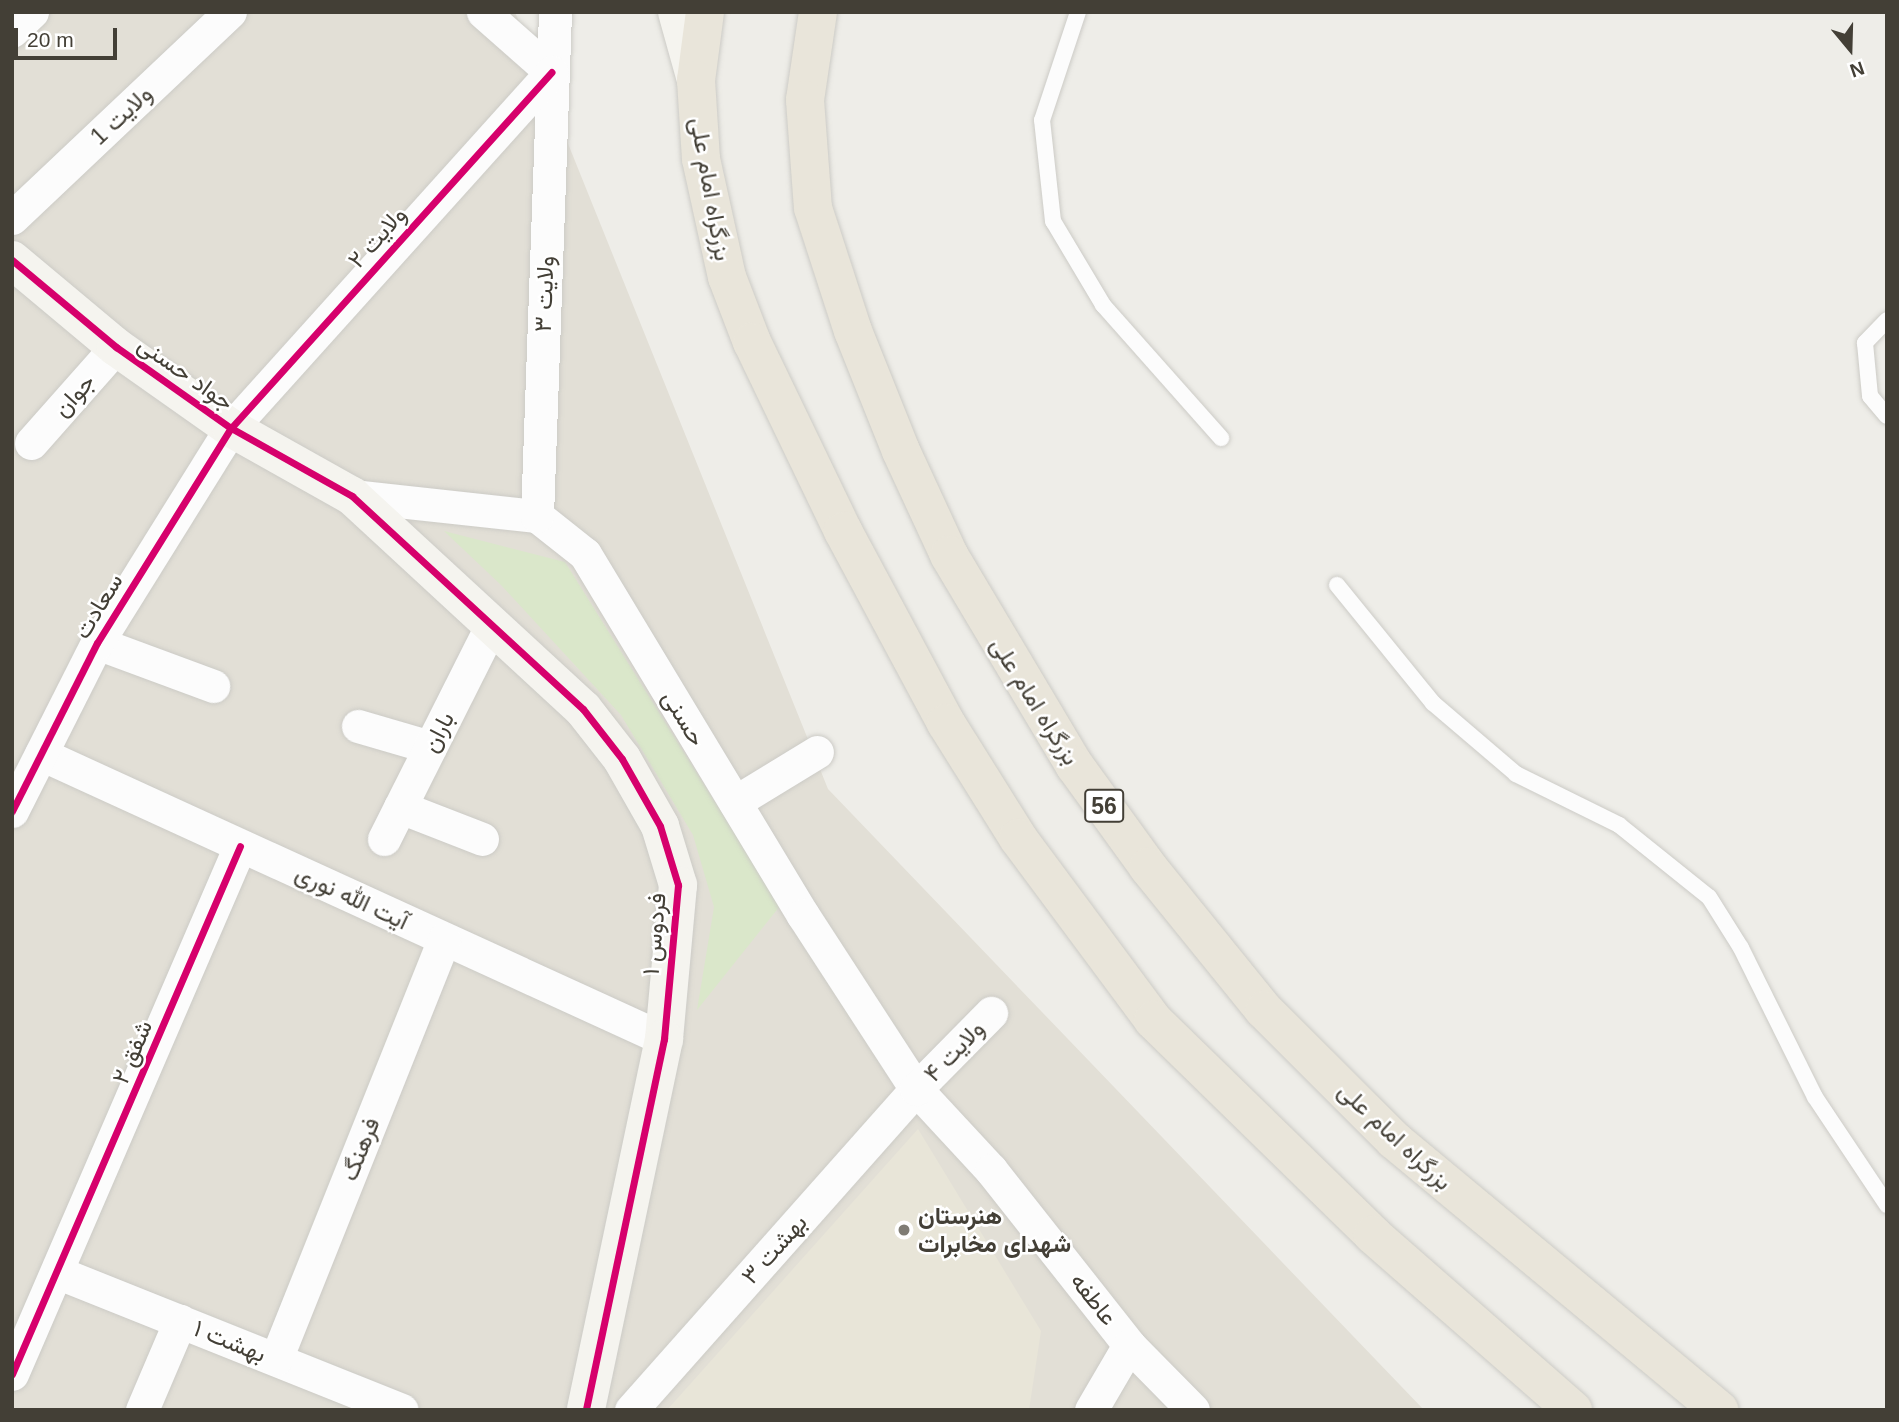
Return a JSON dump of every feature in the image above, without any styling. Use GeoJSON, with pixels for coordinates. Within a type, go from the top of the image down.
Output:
{"type":"FeatureCollection","features":[{"type":"Feature","properties":{"kind":"highway","name":"بزرگراه امام علی"},"geometry":{"type":"LineString","coordinates":[[705,12],[696,80],[710,213],[727,277],[752,342],[843,530],[927,687],[1018,838],[1153,1020],[1373,1235],[1573,1410]]}},
{"type":"Feature","properties":{"kind":"highway","name":"بزرگراه امام علی"},"geometry":{"type":"LineString","coordinates":[[818,12],[805,100],[813,208],[853,331],[901,451],[949,555],[1075,766],[1148,867],[1273,1019],[1394,1140],[1719,1410]]}},
{"type":"Feature","properties":{"kind":"street"},"geometry":{"type":"LineString","coordinates":[[12,32],[32,12]]}},
{"type":"Feature","properties":{"kind":"street","name":"ولایت 1"},"geometry":{"type":"LineString","coordinates":[[12,218],[230,12]]}},
{"type":"Feature","properties":{"kind":"street"},"geometry":{"type":"LineString","coordinates":[[482,12],[551,72]]}},
{"type":"Feature","properties":{"kind":"street","name":"ولایت ۳"},"geometry":{"type":"LineString","coordinates":[[537,516],[555,12]]}},
{"type":"Feature","properties":{"kind":"street"},"geometry":{"type":"LineString","coordinates":[[677,12],[696,80]]}},
{"type":"Feature","properties":{"kind":"street","name":"ولایت ۲"},"geometry":{"type":"LineString","coordinates":[[231,428],[551,72]]}},
{"type":"Feature","properties":{"kind":"street","name":"جواد حسنی"},"geometry":{"type":"LineString","coordinates":[[12,260],[116,347],[231,428],[352,496]]}},
{"type":"Feature","properties":{"kind":"street","name":"جوان"},"geometry":{"type":"LineString","coordinates":[[31,443],[116,347]]}},
{"type":"Feature","properties":{"kind":"street","name":"سعادت"},"geometry":{"type":"LineString","coordinates":[[15,800],[97,643],[231,428]]}},
{"type":"Feature","properties":{"kind":"street"},"geometry":{"type":"LineString","coordinates":[[352,496],[537,516]]}},
{"type":"Feature","properties":{"kind":"street","name":"فردوس ۱"},"geometry":{"type":"LineString","coordinates":[[352,496],[583,709],[622,760],[660,826],[678,885],[664,1040],[586,1410]]}},
{"type":"Feature","properties":{"kind":"street","name":"حسنی"},"geometry":{"type":"LineString","coordinates":[[537,516],[585,554],[735,802],[916,1089]]}},
{"type":"Feature","properties":{"kind":"street","name":"باران"},"geometry":{"type":"LineString","coordinates":[[384,839],[492,624]]}},
{"type":"Feature","properties":{"kind":"street"},"geometry":{"type":"LineString","coordinates":[[97,643],[213,686]]}},
{"type":"Feature","properties":{"kind":"street"},"geometry":{"type":"LineString","coordinates":[[358,726],[430,747]]}},
{"type":"Feature","properties":{"kind":"street"},"geometry":{"type":"LineString","coordinates":[[735,802],[817,752]]}},
{"type":"Feature","properties":{"kind":"street","name":"آیت الله نوری"},"geometry":{"type":"LineString","coordinates":[[41,754],[664,1040]]}},
{"type":"Feature","properties":{"kind":"street"},"geometry":{"type":"LineString","coordinates":[[400,807],[482,839]]}},
{"type":"Feature","properties":{"kind":"street","name":"شفق ۲"},"geometry":{"type":"LineString","coordinates":[[12,1374],[59,1273],[240,846]]}},
{"type":"Feature","properties":{"kind":"street","name":"فرهنگ"},"geometry":{"type":"LineString","coordinates":[[276,1360],[444,939]]}},
{"type":"Feature","properties":{"kind":"street","name":"ولایت ۴"},"geometry":{"type":"LineString","coordinates":[[916,1089],[991,1013]]}},
{"type":"Feature","properties":{"kind":"street","name":"عاطفه"},"geometry":{"type":"LineString","coordinates":[[916,1089],[991,1170],[1129,1345],[1193,1410]]}},
{"type":"Feature","properties":{"kind":"street","name":"بهشت ۳"},"geometry":{"type":"LineString","coordinates":[[631,1410],[916,1089]]}},
{"type":"Feature","properties":{"kind":"street","name":"بهشت ۱"},"geometry":{"type":"LineString","coordinates":[[59,1273],[392,1408]]}},
{"type":"Feature","properties":{"kind":"street"},"geometry":{"type":"LineString","coordinates":[[142,1410],[180,1321]]}},
{"type":"Feature","properties":{"kind":"street"},"geometry":{"type":"LineString","coordinates":[[1091,1410],[1129,1345]]}},
{"type":"Feature","properties":{"kind":"lane"},"geometry":{"type":"LineString","coordinates":[[1078,12],[1042,120],[1053,221],[1103,305],[1221,438]]}},
{"type":"Feature","properties":{"kind":"lane"},"geometry":{"type":"LineString","coordinates":[[1887,320],[1865,343],[1870,396],[1887,416]]}},
{"type":"Feature","properties":{"kind":"lane"},"geometry":{"type":"LineString","coordinates":[[1337,585],[1433,703],[1516,774],[1619,825],[1709,897],[1741,948],[1815,1097],[1887,1205]]}},
{"type":"Feature","properties":{"kind":"shaded area"},"geometry":{"type":"Polygon","coordinates":[[[12,12],[515,12],[828,789],[1424,1410],[12,1410],[12,12]]]}},
{"type":"Feature","properties":{"kind":"shaded area","name":"هنرستان شهدای مخابرات"},"geometry":{"type":"Polygon","coordinates":[[[918,1129],[1041,1331],[1029,1410],[667,1410],[918,1129]]]}},
{"type":"Feature","properties":{"kind":"green space"},"geometry":{"type":"Polygon","coordinates":[[[444,531],[565,562],[780,906],[697,1010],[714,907],[693,835],[621,715],[501,585],[444,531]]]}},
{"type":"Feature","properties":{"kind":"cycle path"},"geometry":{"type":"LineString","coordinates":[[12,811],[97,643],[231,428],[551,72]]}},
{"type":"Feature","properties":{"kind":"cycle path"},"geometry":{"type":"LineString","coordinates":[[12,260],[116,347],[231,428],[352,496],[583,709],[622,759],[660,826],[678,885],[664,1039],[586,1410]]}},
{"type":"Feature","properties":{"kind":"cycle path"},"geometry":{"type":"LineString","coordinates":[[12,1374],[240,846]]}},
{"type":"Feature","properties":{"kind":"place","name":"هنرستان شهدای مخابرات"},"geometry":{"type":"Point","coordinates":[904,1230]}}]}
